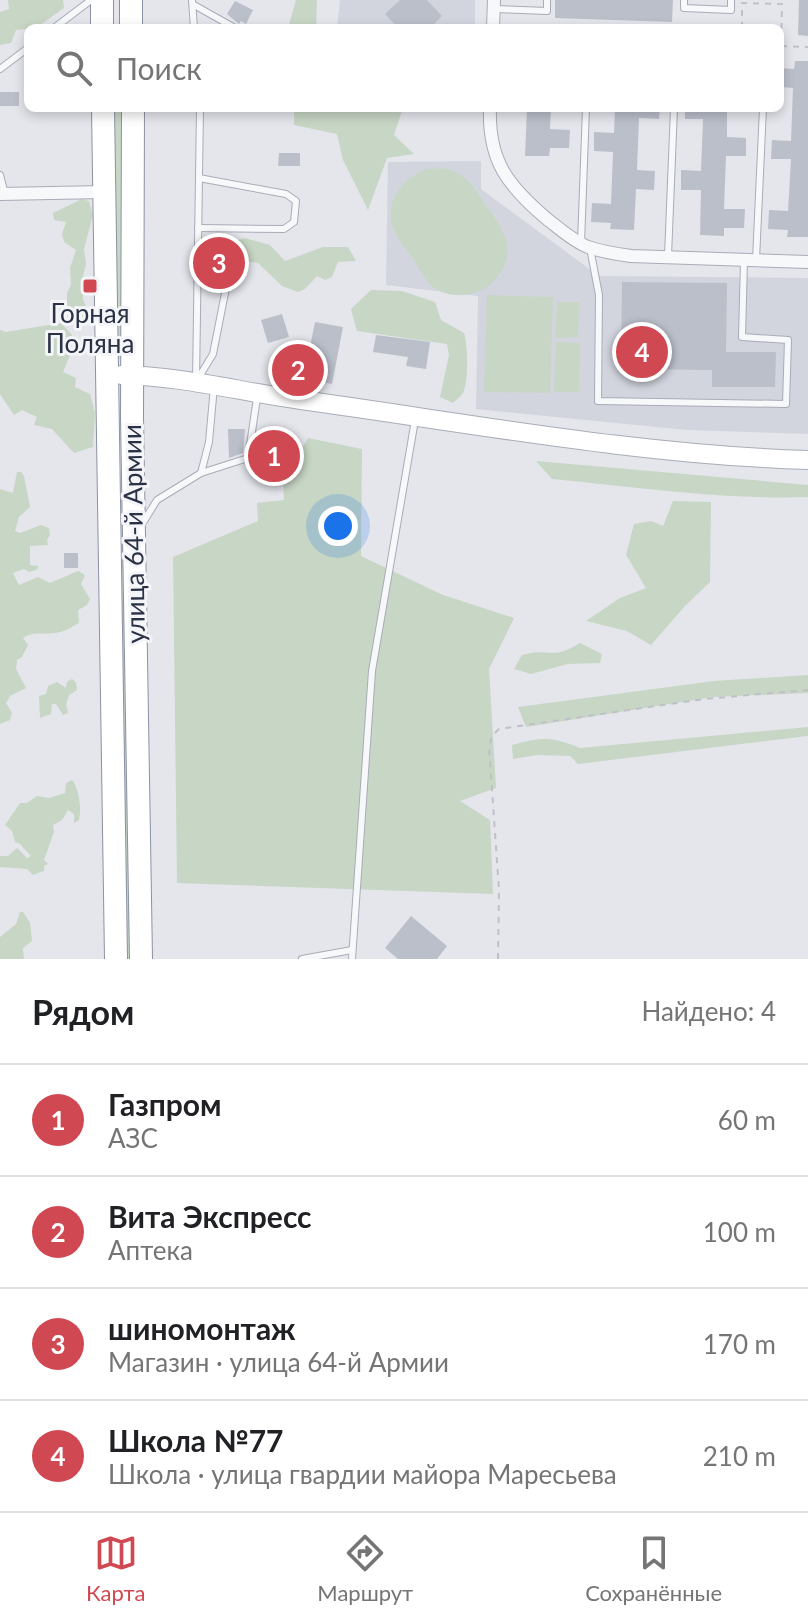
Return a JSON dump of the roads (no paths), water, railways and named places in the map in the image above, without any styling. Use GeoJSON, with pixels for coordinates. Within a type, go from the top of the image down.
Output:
{"type":"FeatureCollection","features":[{"type":"Feature","properties":{"kind":"highway"},"geometry":{"type":"LineString","coordinates":[[102,0],[102,24]]}},
{"type":"Feature","properties":{"kind":"highway"},"geometry":{"type":"LineString","coordinates":[[131,0],[131,24]]}},
{"type":"Feature","properties":{"kind":"highway","name":"улица 64-й Армии"},"geometry":{"type":"LineString","coordinates":[[103,112],[113,957]]}},
{"type":"Feature","properties":{"kind":"highway","name":"улица 64-й Армии"},"geometry":{"type":"LineString","coordinates":[[133,112],[133,375],[141,959]]}},
{"type":"Feature","properties":{"kind":"main road"},"geometry":{"type":"LineString","coordinates":[[106,375],[133,375],[205,384],[654,449],[808,460]]}},
{"type":"Feature","properties":{"kind":"street"},"geometry":{"type":"LineString","coordinates":[[493,24],[494,4]]}},
{"type":"Feature","properties":{"kind":"street"},"geometry":{"type":"LineString","coordinates":[[490,112],[492,145],[507,178],[526,200],[586,246],[611,253],[668,258],[808,262]]}},
{"type":"Feature","properties":{"kind":"street"},"geometry":{"type":"LineString","coordinates":[[2,194],[104,192]]}},
{"type":"Feature","properties":{"kind":"lane"},"geometry":{"type":"LineString","coordinates":[[59,24],[91,0]]}},
{"type":"Feature","properties":{"kind":"lane"},"geometry":{"type":"LineString","coordinates":[[494,4],[547,11],[547,0]]}},
{"type":"Feature","properties":{"kind":"lane"},"geometry":{"type":"LineString","coordinates":[[684,0],[684,8],[731,10],[731,0]]}},
{"type":"Feature","properties":{"kind":"lane"},"geometry":{"type":"LineString","coordinates":[[193,3],[194,24]]}},
{"type":"Feature","properties":{"kind":"lane"},"geometry":{"type":"LineString","coordinates":[[193,3],[228,24]]}},
{"type":"Feature","properties":{"kind":"lane"},"geometry":{"type":"LineString","coordinates":[[0,69],[24,51]]}},
{"type":"Feature","properties":{"kind":"lane"},"geometry":{"type":"LineString","coordinates":[[200,112],[198,228],[209,442],[201,473]]}},
{"type":"Feature","properties":{"kind":"lane"},"geometry":{"type":"LineString","coordinates":[[586,112],[586,246],[599,295],[598,401],[786,404],[788,340],[742,337],[763,112]]}},
{"type":"Feature","properties":{"kind":"lane"},"geometry":{"type":"LineString","coordinates":[[668,258],[674,112]]}},
{"type":"Feature","properties":{"kind":"lane"},"geometry":{"type":"LineString","coordinates":[[0,175],[2,194]]}},
{"type":"Feature","properties":{"kind":"lane"},"geometry":{"type":"LineString","coordinates":[[198,228],[284,229],[294,222],[297,210],[296,201],[286,194],[199,178]]}},
{"type":"Feature","properties":{"kind":"lane"},"geometry":{"type":"LineString","coordinates":[[205,384],[226,288]]}},
{"type":"Feature","properties":{"kind":"lane"},"geometry":{"type":"LineString","coordinates":[[135,536],[157,500],[201,473],[248,458],[258,394]]}},
{"type":"Feature","properties":{"kind":"lane"},"geometry":{"type":"LineString","coordinates":[[352,959],[372,671],[416,416]]}},
{"type":"Feature","properties":{"kind":"lane"},"geometry":{"type":"LineString","coordinates":[[302,959],[352,950]]}},
{"type":"Feature","properties":{"kind":"place","name":"шиномонтаж"},"geometry":{"type":"Point","coordinates":[219,263]}},
{"type":"Feature","properties":{"kind":"place","name":"Горная Поляна"},"geometry":{"type":"Point","coordinates":[90,286]}},
{"type":"Feature","properties":{"kind":"place","name":"Школа №77"},"geometry":{"type":"Point","coordinates":[642,352]}},
{"type":"Feature","properties":{"kind":"place","name":"Вита Экспресс"},"geometry":{"type":"Point","coordinates":[298,370]}},
{"type":"Feature","properties":{"kind":"place","name":"Газпром"},"geometry":{"type":"Point","coordinates":[274,456]}}]}
